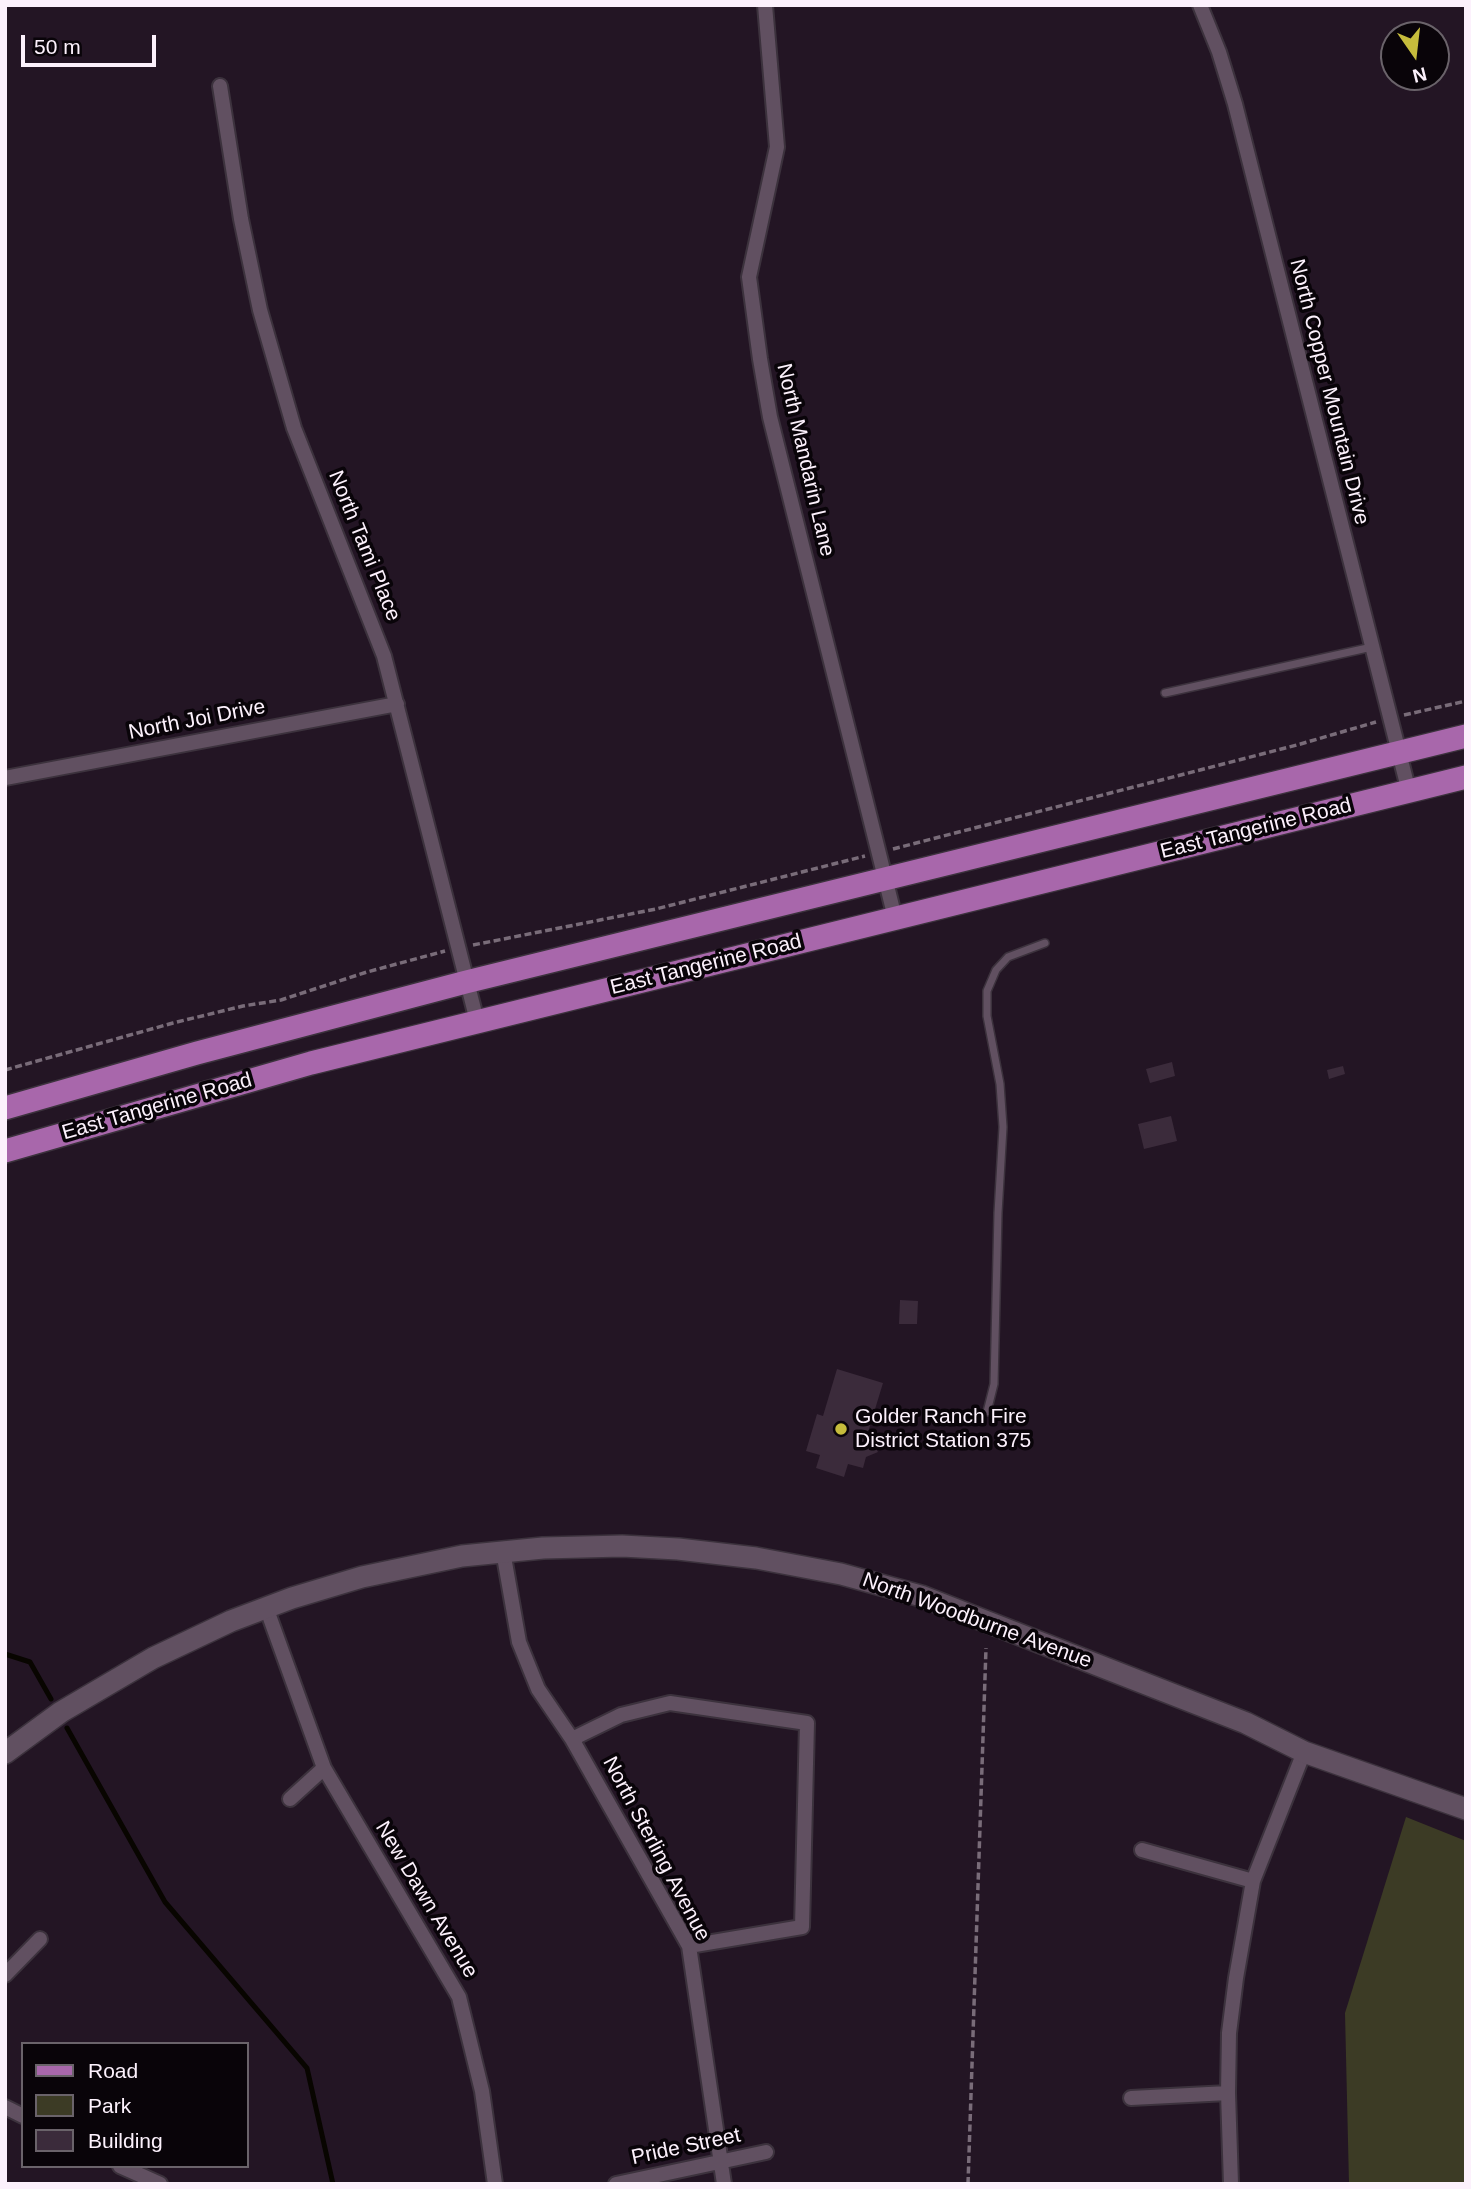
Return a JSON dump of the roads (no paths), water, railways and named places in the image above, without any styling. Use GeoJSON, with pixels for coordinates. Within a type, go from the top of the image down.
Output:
{"type":"FeatureCollection","features":[{"type":"Feature","properties":{"kind":"main road","name":"East Tangerine Road"},"geometry":{"type":"LineString","coordinates":[[5,1108],[466,982],[1466,736]]}},
{"type":"Feature","properties":{"kind":"main road","name":"East Tangerine Road"},"geometry":{"type":"LineString","coordinates":[[5,1151],[232,1084],[477,1021],[1466,777]]}},
{"type":"Feature","properties":{"kind":"street","name":"North Mandarin Lane"},"geometry":{"type":"LineString","coordinates":[[765,5],[776,147],[749,277],[755,324],[771,418],[895,918]]}},
{"type":"Feature","properties":{"kind":"street","name":"North Copper Mountain Drive"},"geometry":{"type":"LineString","coordinates":[[1200,5],[1219,52],[1235,104],[1409,792]]}},
{"type":"Feature","properties":{"kind":"street","name":"North Tami Place"},"geometry":{"type":"LineString","coordinates":[[220,86],[241,219],[260,310],[294,428],[372,622],[397,704],[477,1021]]}},
{"type":"Feature","properties":{"kind":"street","name":"North Joi Drive"},"geometry":{"type":"LineString","coordinates":[[5,778],[397,704]]}},
{"type":"Feature","properties":{"kind":"street","name":"North Woodburne Avenue"},"geometry":{"type":"LineString","coordinates":[[5,1753],[61,1712],[127,1672],[189,1640],[266,1607],[362,1577],[462,1556],[503,1551],[589,1546],[678,1549],[746,1556],[841,1574],[921,1597],[1246,1723],[1304,1752],[1466,1809]]}},
{"type":"Feature","properties":{"kind":"street","name":"North Sterling Avenue"},"geometry":{"type":"LineString","coordinates":[[503,1551],[519,1643],[538,1689],[572,1739],[689,1947],[724,2184]]}},
{"type":"Feature","properties":{"kind":"street","name":"New Dawn Avenue"},"geometry":{"type":"LineString","coordinates":[[266,1607],[324,1768],[459,1997],[482,2091],[495,2184]]}},
{"type":"Feature","properties":{"kind":"street"},"geometry":{"type":"LineString","coordinates":[[572,1739],[621,1715],[670,1703],[807,1723],[802,1927],[689,1947]]}},
{"type":"Feature","properties":{"kind":"street"},"geometry":{"type":"LineString","coordinates":[[1231,2184],[1229,2033],[1253,1881],[1304,1752]]}},
{"type":"Feature","properties":{"kind":"street"},"geometry":{"type":"LineString","coordinates":[[290,1799],[324,1768]]}},
{"type":"Feature","properties":{"kind":"street"},"geometry":{"type":"LineString","coordinates":[[1142,1850],[1253,1881]]}},
{"type":"Feature","properties":{"kind":"street"},"geometry":{"type":"LineString","coordinates":[[5,1975],[40,1938]]}},
{"type":"Feature","properties":{"kind":"street"},"geometry":{"type":"LineString","coordinates":[[1131,2098],[1228,2093]]}},
{"type":"Feature","properties":{"kind":"street"},"geometry":{"type":"LineString","coordinates":[[5,2107],[21,2115]]}},
{"type":"Feature","properties":{"kind":"street","name":"Pride Street"},"geometry":{"type":"LineString","coordinates":[[616,2184],[766,2152]]}},
{"type":"Feature","properties":{"kind":"street"},"geometry":{"type":"LineString","coordinates":[[124,2168],[160,2184]]}},
{"type":"Feature","properties":{"kind":"lane"},"geometry":{"type":"LineString","coordinates":[[1165,693],[1372,646]]}},
{"type":"Feature","properties":{"kind":"lane"},"geometry":{"type":"LineString","coordinates":[[987,1412],[994,1384],[1003,1108],[987,1016],[987,991],[1001,963],[1019,952],[1045,943]]}},
{"type":"Feature","properties":{"kind":"waterway"},"geometry":{"type":"LineString","coordinates":[[5,1654],[30,1662],[51,1699]]}},
{"type":"Feature","properties":{"kind":"waterway"},"geometry":{"type":"LineString","coordinates":[[67,1728],[165,1902],[307,2068],[333,2184]]}},
{"type":"Feature","properties":{"kind":"place","name":"Golder Ranch Fire District Station 375"},"geometry":{"type":"Point","coordinates":[841,1429]}}]}
